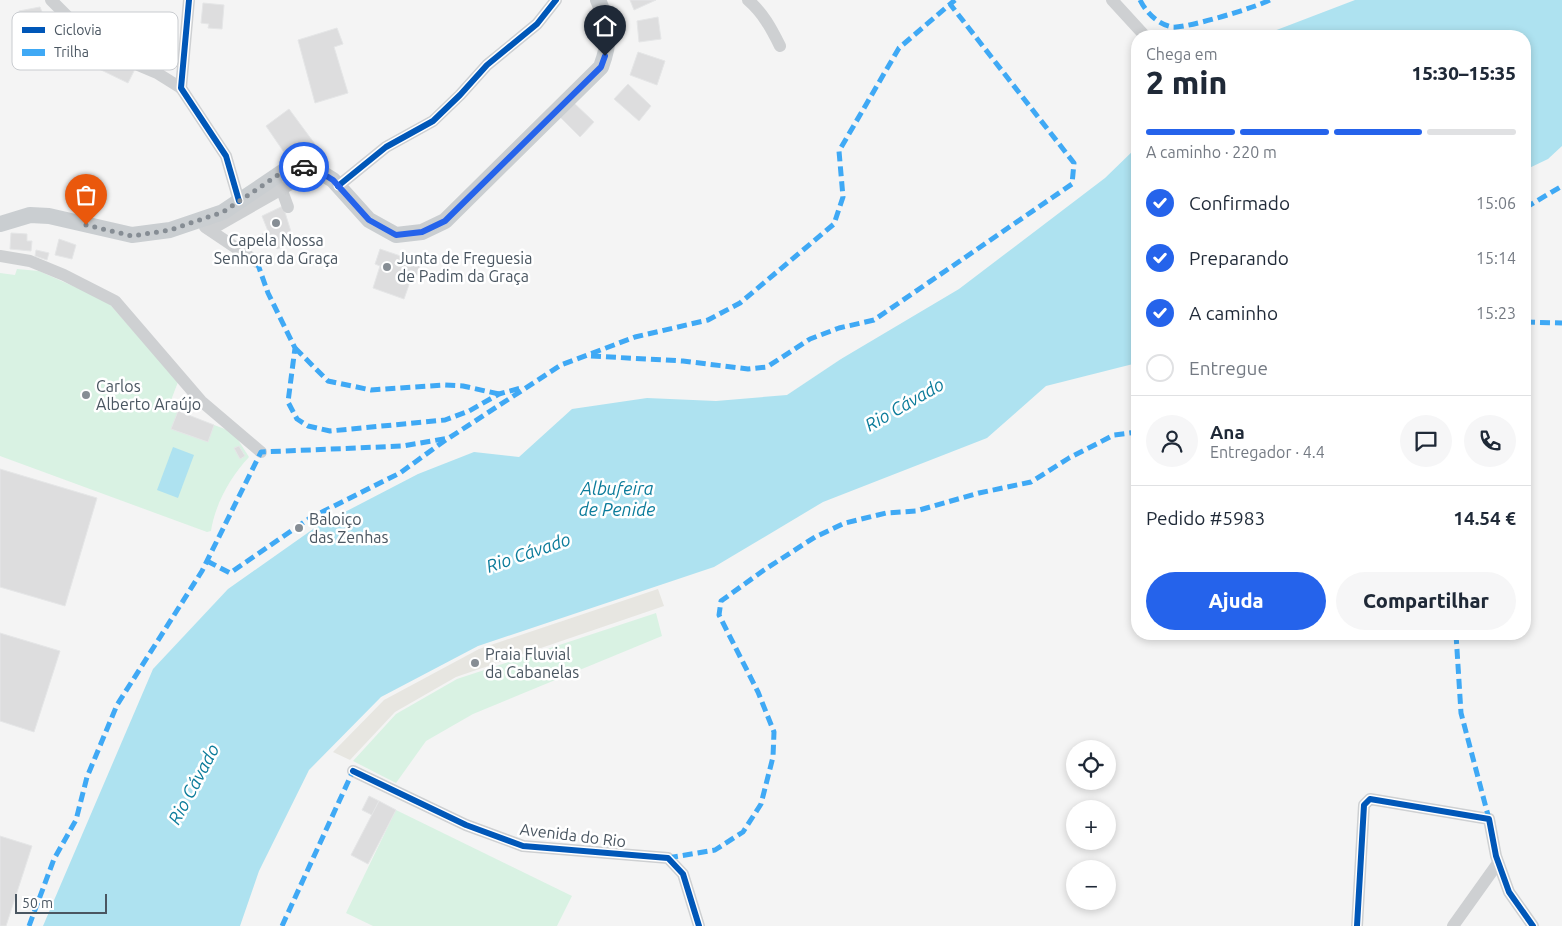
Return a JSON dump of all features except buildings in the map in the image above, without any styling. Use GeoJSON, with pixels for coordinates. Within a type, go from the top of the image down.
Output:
{"type":"FeatureCollection","features":[{"type":"Feature","properties":{"kind":"main road"},"geometry":{"type":"LineString","coordinates":[[0,224],[30,215],[49,216],[132,236],[203,226],[287,169],[312,167],[338,186],[369,220],[396,235],[422,232],[445,221],[601,67],[609,46],[607,19],[598,0]]}},
{"type":"Feature","properties":{"kind":"street"},"geometry":{"type":"LineString","coordinates":[[51,0],[63,12]]}},
{"type":"Feature","properties":{"kind":"street"},"geometry":{"type":"LineString","coordinates":[[181,88],[189,0]]}},
{"type":"Feature","properties":{"kind":"street"},"geometry":{"type":"LineString","coordinates":[[338,186],[386,147],[433,121],[487,66],[537,24],[556,0]]}},
{"type":"Feature","properties":{"kind":"street"},"geometry":{"type":"LineString","coordinates":[[748,0],[759,9],[769,23],[780,46]]}},
{"type":"Feature","properties":{"kind":"street"},"geometry":{"type":"LineString","coordinates":[[1112,0],[1140,30]]}},
{"type":"Feature","properties":{"kind":"street"},"geometry":{"type":"LineString","coordinates":[[150,70],[181,88],[226,156],[238,201]]}},
{"type":"Feature","properties":{"kind":"street"},"geometry":{"type":"LineString","coordinates":[[203,226],[296,181]]}},
{"type":"Feature","properties":{"kind":"street"},"geometry":{"type":"LineString","coordinates":[[281,188],[288,207]]}},
{"type":"Feature","properties":{"kind":"street"},"geometry":{"type":"LineString","coordinates":[[203,226],[257,262]]}},
{"type":"Feature","properties":{"kind":"street"},"geometry":{"type":"LineString","coordinates":[[0,256],[30,262],[64,275],[115,301],[201,400],[260,452]]}},
{"type":"Feature","properties":{"kind":"street","name":"Avenida do Rio"},"geometry":{"type":"LineString","coordinates":[[353,772],[466,825],[523,846],[668,858],[683,874],[699,926]]}},
{"type":"Feature","properties":{"kind":"street"},"geometry":{"type":"LineString","coordinates":[[1357,926],[1364,805],[1370,799],[1489,819],[1498,863],[1509,892],[1533,926]]}},
{"type":"Feature","properties":{"kind":"street"},"geometry":{"type":"LineString","coordinates":[[1453,926],[1498,863]]}},
{"type":"Feature","properties":{"kind":"green space","name":"Carlos Alberto Araújo"},"geometry":{"type":"Polygon","coordinates":[[[17,269],[39,271],[107,301],[178,382],[168,408],[233,432],[249,457],[225,491],[216,511],[211,531],[207,532],[0,456],[0,273],[15,275],[17,269]]]}},
{"type":"Feature","properties":{"kind":"green space"},"geometry":{"type":"Polygon","coordinates":[[[656,613],[662,636],[473,714],[426,741],[396,783],[353,761],[396,714],[457,679],[656,613]]]}},
{"type":"Feature","properties":{"kind":"green space"},"geometry":{"type":"Polygon","coordinates":[[[396,810],[572,896],[557,926],[373,926],[346,913],[396,810]]]}},
{"type":"Feature","properties":{"kind":"sand","name":"Praia Fluvial da Cabanelas"},"geometry":{"type":"Polygon","coordinates":[[[658,589],[664,606],[456,677],[395,712],[350,760],[333,752],[384,700],[479,649],[658,589]]]}},
{"type":"Feature","properties":{"kind":"water"},"geometry":{"type":"Polygon","coordinates":[[[1355,0],[1562,0],[1562,146],[1548,159],[1531,167],[1531,30],[1277,30],[1355,0]]]}},
{"type":"Feature","properties":{"kind":"water","name":"Albufeira de Penide"},"geometry":{"type":"Polygon","coordinates":[[[1131,153],[1131,365],[1046,386],[987,438],[823,502],[714,567],[478,646],[381,697],[309,770],[259,871],[240,926],[43,926],[153,669],[228,589],[316,527],[418,474],[474,452],[519,457],[572,409],[647,398],[716,401],[787,395],[841,359],[959,289],[1105,178],[1131,153]]]}},
{"type":"Feature","properties":{"kind":"water"},"geometry":{"type":"Polygon","coordinates":[[[173,447],[194,455],[178,498],[157,490],[173,447]]]}},
{"type":"Feature","properties":{"kind":"marked path"},"geometry":{"type":"LineString","coordinates":[[29,926],[54,859],[76,820],[87,777],[117,705],[202,571],[261,452],[403,446],[449,438],[561,365],[635,337],[708,320],[740,303],[834,224],[843,197],[839,151],[899,48],[955,0]]}},
{"type":"Feature","properties":{"kind":"marked path"},"geometry":{"type":"LineString","coordinates":[[1140,0],[1153,17],[1172,27],[1191,25],[1221,17],[1270,0]]}},
{"type":"Feature","properties":{"kind":"marked path"},"geometry":{"type":"LineString","coordinates":[[591,356],[683,361],[748,369],[767,367],[810,339],[839,328],[874,320],[1072,184],[1074,163],[950,4]]}},
{"type":"Feature","properties":{"kind":"marked path"},"geometry":{"type":"LineString","coordinates":[[1531,204],[1562,186]]}},
{"type":"Feature","properties":{"kind":"marked path"},"geometry":{"type":"LineString","coordinates":[[257,262],[268,293],[295,348],[288,402],[297,419],[308,426],[330,431],[445,420],[469,411],[499,394],[521,388]]}},
{"type":"Feature","properties":{"kind":"marked path"},"geometry":{"type":"LineString","coordinates":[[1531,322],[1562,323]]}},
{"type":"Feature","properties":{"kind":"marked path"},"geometry":{"type":"LineString","coordinates":[[295,348],[328,381],[371,390],[445,385],[463,386],[499,394]]}},
{"type":"Feature","properties":{"kind":"marked path"},"geometry":{"type":"LineString","coordinates":[[668,858],[715,850],[743,832],[761,804],[773,757],[774,732],[758,692],[719,615],[721,601],[815,537],[845,523],[886,513],[916,511],[979,493],[1031,482],[1069,458],[1114,435],[1131,433]]}},
{"type":"Feature","properties":{"kind":"marked path"},"geometry":{"type":"LineString","coordinates":[[207,561],[230,573],[310,518],[400,473],[447,439]]}},
{"type":"Feature","properties":{"kind":"marked path"},"geometry":{"type":"LineString","coordinates":[[1456,640],[1461,713],[1489,819]]}},
{"type":"Feature","properties":{"kind":"marked path"},"geometry":{"type":"LineString","coordinates":[[282,926],[353,771]]}},
{"type":"Feature","properties":{"kind":"cycle path"},"geometry":{"type":"LineString","coordinates":[[189,0],[181,88],[226,156],[239,201]]}},
{"type":"Feature","properties":{"kind":"cycle path"},"geometry":{"type":"LineString","coordinates":[[338,186],[386,147],[433,121],[487,65],[537,24],[556,0]]}},
{"type":"Feature","properties":{"kind":"cycle path"},"geometry":{"type":"LineString","coordinates":[[353,771],[466,825],[523,846],[668,858],[683,874],[699,926]]}},
{"type":"Feature","properties":{"kind":"cycle path"},"geometry":{"type":"LineString","coordinates":[[1357,926],[1364,805],[1370,799],[1489,819],[1496,856],[1509,892],[1533,926]]}},
{"type":"Feature","properties":{"kind":"way so far"},"geometry":{"type":"LineString","coordinates":[[86,225],[132,236],[170,230],[223,212],[287,169],[304,167]]}},
{"type":"Feature","properties":{"kind":"place","name":"Capela Nossa Senhora da Graça"},"geometry":{"type":"Point","coordinates":[276,223]}},
{"type":"Feature","properties":{"kind":"place","name":"Junta de Freguesia de Padim da Graça"},"geometry":{"type":"Point","coordinates":[387,267]}},
{"type":"Feature","properties":{"kind":"place","name":"Carlos Alberto Araújo"},"geometry":{"type":"Point","coordinates":[86,395]}},
{"type":"Feature","properties":{"kind":"place","name":"Baloiço das Zenhas"},"geometry":{"type":"Point","coordinates":[299,528]}},
{"type":"Feature","properties":{"kind":"place","name":"Praia Fluvial da Cabanelas"},"geometry":{"type":"Point","coordinates":[475,663]}},
{"type":"Feature","properties":{"kind":"route"},"geometry":{"type":"LineString","coordinates":[[304,167],[312,167],[333,180],[369,220],[396,235],[422,232],[445,221],[601,67],[605,56]]}},
{"type":"Feature","properties":{"kind":"water label","name":"Rio Cávado"},"geometry":{"type":"Point","coordinates":[904,404]}},
{"type":"Feature","properties":{"kind":"water label","name":"Rio Cávado"},"geometry":{"type":"Point","coordinates":[528,552]}},
{"type":"Feature","properties":{"kind":"water label","name":"Rio Cávado"},"geometry":{"type":"Point","coordinates":[193,784]}}]}
